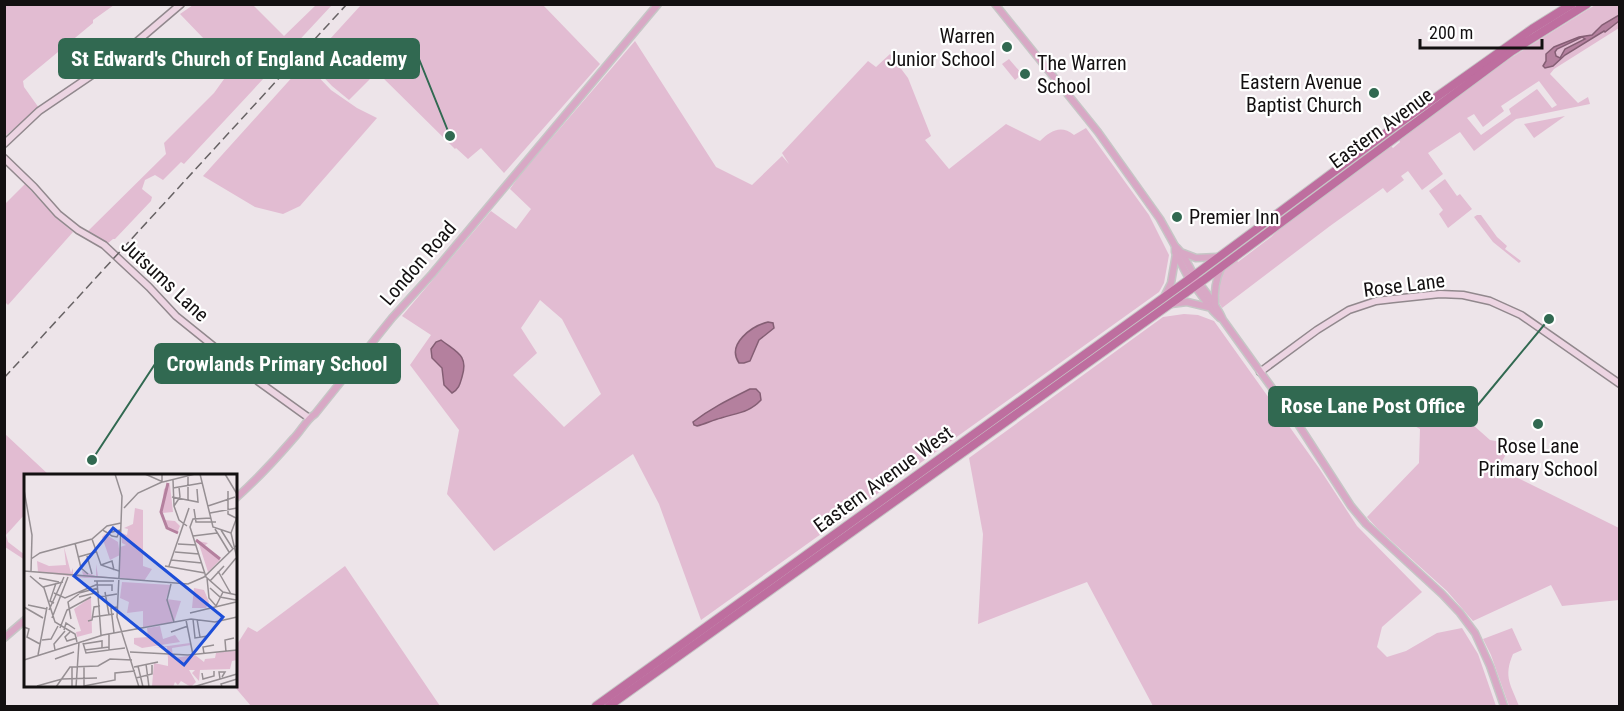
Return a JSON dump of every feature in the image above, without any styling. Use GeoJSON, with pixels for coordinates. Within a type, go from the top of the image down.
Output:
{"type":"FeatureCollection","features":[{"type":"Feature","properties":{"kind":"highway","name":"Eastern Avenue"},"geometry":{"type":"LineString","coordinates":[[1194,281],[1223,254],[1394,127],[1532,29],[1572,4]]}},
{"type":"Feature","properties":{"kind":"highway","name":"Eastern Avenue"},"geometry":{"type":"LineString","coordinates":[[1194,281],[1225,263],[1512,51],[1587,4]]}},
{"type":"Feature","properties":{"kind":"highway"},"geometry":{"type":"LineString","coordinates":[[1112,335],[1143,317],[1295,207],[1316,197]]}},
{"type":"Feature","properties":{"kind":"highway","name":"Eastern Avenue West"},"geometry":{"type":"LineString","coordinates":[[596,706],[1163,298],[1194,281]]}},
{"type":"Feature","properties":{"kind":"highway","name":"Eastern Avenue West"},"geometry":{"type":"LineString","coordinates":[[609,706],[1163,308],[1194,281]]}},
{"type":"Feature","properties":{"kind":"main road","name":"London Road"},"geometry":{"type":"LineString","coordinates":[[237,497],[301,431],[309,418],[315,414],[392,318],[432,274],[658,4]]}},
{"type":"Feature","properties":{"kind":"main road"},"geometry":{"type":"LineString","coordinates":[[995,4],[1098,132],[1153,208],[1194,281],[1298,424],[1351,506],[1366,524],[1442,594],[1475,633],[1504,706]]}},
{"type":"Feature","properties":{"kind":"main road"},"geometry":{"type":"LineString","coordinates":[[1177,250],[1196,258],[1210,258],[1223,254]]}},
{"type":"Feature","properties":{"kind":"main road"},"geometry":{"type":"LineString","coordinates":[[1163,298],[1171,283],[1177,250]]}},
{"type":"Feature","properties":{"kind":"main road"},"geometry":{"type":"LineString","coordinates":[[1215,310],[1218,275],[1225,263]]}},
{"type":"Feature","properties":{"kind":"main road"},"geometry":{"type":"LineString","coordinates":[[1163,308],[1174,303],[1187,302],[1215,310]]}},
{"type":"Feature","properties":{"kind":"main road"},"geometry":{"type":"LineString","coordinates":[[4,638],[24,621]]}},
{"type":"Feature","properties":{"kind":"street"},"geometry":{"type":"LineString","coordinates":[[4,144],[39,111],[120,56],[181,4]]}},
{"type":"Feature","properties":{"kind":"street","name":"Jutsums Lane"},"geometry":{"type":"LineString","coordinates":[[4,158],[34,186],[58,214],[75,228],[104,245],[176,316],[248,374],[309,418]]}},
{"type":"Feature","properties":{"kind":"street","name":"Rose Lane"},"geometry":{"type":"LineString","coordinates":[[1260,372],[1317,330],[1349,310],[1393,298],[1463,294],[1490,301],[1521,315],[1620,384]]}},
{"type":"Feature","properties":{"kind":"shaded area"},"geometry":{"type":"Polygon","coordinates":[[[4,5],[114,5],[93,20],[93,23],[23,81],[24,87],[39,108],[5,136],[4,5]]]}},
{"type":"Feature","properties":{"kind":"shaded area"},"geometry":{"type":"Polygon","coordinates":[[[193,5],[253,5],[284,36],[316,5],[332,5],[184,164],[181,162],[163,180],[155,175],[145,180],[142,189],[152,197],[151,201],[115,239],[107,244],[87,232],[166,154],[164,143],[214,93],[232,68],[180,14],[193,5]]]}},
{"type":"Feature","properties":{"kind":"shaded area"},"geometry":{"type":"Polygon","coordinates":[[[361,5],[543,5],[600,64],[504,173],[481,148],[468,159],[455,149],[377,72],[349,100],[309,62],[361,5]]]}},
{"type":"Feature","properties":{"kind":"shaded area"},"geometry":{"type":"Polygon","coordinates":[[[1595,5],[1619,5],[1619,28],[1554,69],[1550,74],[1578,103],[1588,97],[1590,104],[1516,119],[1474,151],[1460,132],[1428,153],[1443,174],[1422,190],[1408,171],[1401,176],[1404,180],[1387,193],[1383,188],[1222,308],[1217,299],[1219,279],[1223,271],[1391,146],[1393,148],[1400,142],[1399,140],[1509,59],[1595,5]],[[1539,81],[1501,106],[1504,111],[1483,127],[1474,114],[1467,118],[1481,135],[1511,114],[1509,109],[1537,89],[1552,108],[1557,105],[1539,81]]]}},
{"type":"Feature","properties":{"kind":"shaded area"},"geometry":{"type":"Polygon","coordinates":[[[1619,15],[1619,21],[1605,32],[1565,55],[1553,66],[1545,68],[1543,66],[1546,54],[1554,47],[1579,37],[1592,35],[1602,25],[1619,15]],[[1582,37],[1557,49],[1556,56],[1560,58],[1565,49],[1585,39],[1582,37]]]}},
{"type":"Feature","properties":{"kind":"shaded area"},"geometry":{"type":"Polygon","coordinates":[[[635,41],[716,167],[752,185],[782,156],[789,164],[782,153],[868,61],[876,67],[890,54],[908,78],[931,136],[925,140],[949,169],[1006,124],[1040,141],[1056,130],[1065,130],[1074,135],[1086,128],[1149,215],[1169,255],[1164,283],[1159,292],[701,620],[659,504],[633,454],[494,551],[447,494],[459,430],[410,365],[431,335],[402,316],[491,211],[516,229],[531,209],[510,189],[635,41]],[[540,300],[521,328],[537,353],[513,375],[564,427],[601,394],[562,319],[540,300]]]}},
{"type":"Feature","properties":{"kind":"shaded area"},"geometry":{"type":"Polygon","coordinates":[[[1009,59],[1022,74],[1015,80],[1002,64],[1009,59]]]}},
{"type":"Feature","properties":{"kind":"shaded area"},"geometry":{"type":"Polygon","coordinates":[[[305,63],[331,90],[357,108],[377,118],[300,206],[283,214],[255,207],[203,176],[305,63]]]}},
{"type":"Feature","properties":{"kind":"shaded area"},"geometry":{"type":"Polygon","coordinates":[[[1565,116],[1534,138],[1524,124],[1565,116]]]}},
{"type":"Feature","properties":{"kind":"shaded area"},"geometry":{"type":"Polygon","coordinates":[[[1445,179],[1457,196],[1460,194],[1472,209],[1448,228],[1439,214],[1443,210],[1429,191],[1445,179]]]}},
{"type":"Feature","properties":{"kind":"shaded area"},"geometry":{"type":"Polygon","coordinates":[[[25,184],[56,218],[73,232],[8,305],[4,301],[5,204],[25,184]]]}},
{"type":"Feature","properties":{"kind":"shaded area"},"geometry":{"type":"Polygon","coordinates":[[[1481,215],[1497,237],[1507,246],[1505,249],[1521,261],[1519,263],[1493,242],[1474,217],[1481,215]]]}},
{"type":"Feature","properties":{"kind":"shaded area"},"geometry":{"type":"Polygon","coordinates":[[[1198,315],[1214,321],[1319,468],[1357,526],[1422,592],[1382,627],[1377,647],[1387,657],[1406,651],[1437,633],[1462,628],[1478,654],[1496,706],[1153,706],[1087,582],[978,624],[983,534],[969,458],[1163,317],[1198,315]]]}},
{"type":"Feature","properties":{"kind":"shaded area"},"geometry":{"type":"Polygon","coordinates":[[[768,322],[773,323],[774,328],[759,340],[750,361],[739,363],[736,356],[738,343],[755,327],[768,322]]]}},
{"type":"Feature","properties":{"kind":"shaded area"},"geometry":{"type":"Polygon","coordinates":[[[441,340],[460,355],[464,364],[460,384],[452,393],[444,385],[442,368],[432,358],[431,349],[436,342],[441,340]]]}},
{"type":"Feature","properties":{"kind":"shaded area"},"geometry":{"type":"Polygon","coordinates":[[[750,389],[756,389],[760,393],[761,400],[752,408],[697,426],[694,425],[693,422],[707,412],[750,389]]]}},
{"type":"Feature","properties":{"kind":"shaded area"},"geometry":{"type":"Polygon","coordinates":[[[1421,405],[1447,417],[1455,409],[1490,440],[1512,444],[1498,468],[1619,528],[1619,600],[1562,606],[1551,585],[1473,621],[1447,591],[1377,528],[1367,517],[1419,463],[1420,429],[1409,423],[1421,405]]]}},
{"type":"Feature","properties":{"kind":"shaded area"},"geometry":{"type":"Polygon","coordinates":[[[5,434],[48,474],[24,474],[24,515],[6,535],[8,542],[24,554],[24,559],[5,547],[5,434]]]}},
{"type":"Feature","properties":{"kind":"shaded area"},"geometry":{"type":"Polygon","coordinates":[[[345,566],[440,706],[251,706],[235,687],[237,687],[237,644],[248,627],[257,632],[345,566]]]}},
{"type":"Feature","properties":{"kind":"shaded area"},"geometry":{"type":"Polygon","coordinates":[[[1512,628],[1522,650],[1513,654],[1508,675],[1519,706],[1509,706],[1483,639],[1512,628]]]}},
{"type":"Feature","properties":{"kind":"railway"},"geometry":{"type":"LineString","coordinates":[[4,378],[347,4]]}},
{"type":"Feature","properties":{"kind":"place","name":"Warren Junior School"},"geometry":{"type":"Point","coordinates":[1007,47]}},
{"type":"Feature","properties":{"kind":"place","name":"The Warren School"},"geometry":{"type":"Point","coordinates":[1025,74]}},
{"type":"Feature","properties":{"kind":"place","name":"Eastern Avenue Baptist Church"},"geometry":{"type":"Point","coordinates":[1374,93]}},
{"type":"Feature","properties":{"kind":"place","name":"St Edward's Church of England Academy"},"geometry":{"type":"Point","coordinates":[450,136]}},
{"type":"Feature","properties":{"kind":"place","name":"Premier Inn"},"geometry":{"type":"Point","coordinates":[1177,217]}},
{"type":"Feature","properties":{"kind":"place","name":"Rose Lane Post Office"},"geometry":{"type":"Point","coordinates":[1549,319]}},
{"type":"Feature","properties":{"kind":"place","name":"Rose Lane Primary School"},"geometry":{"type":"Point","coordinates":[1538,424]}},
{"type":"Feature","properties":{"kind":"place","name":"Crowlands Primary School"},"geometry":{"type":"Point","coordinates":[92,460]}}]}
